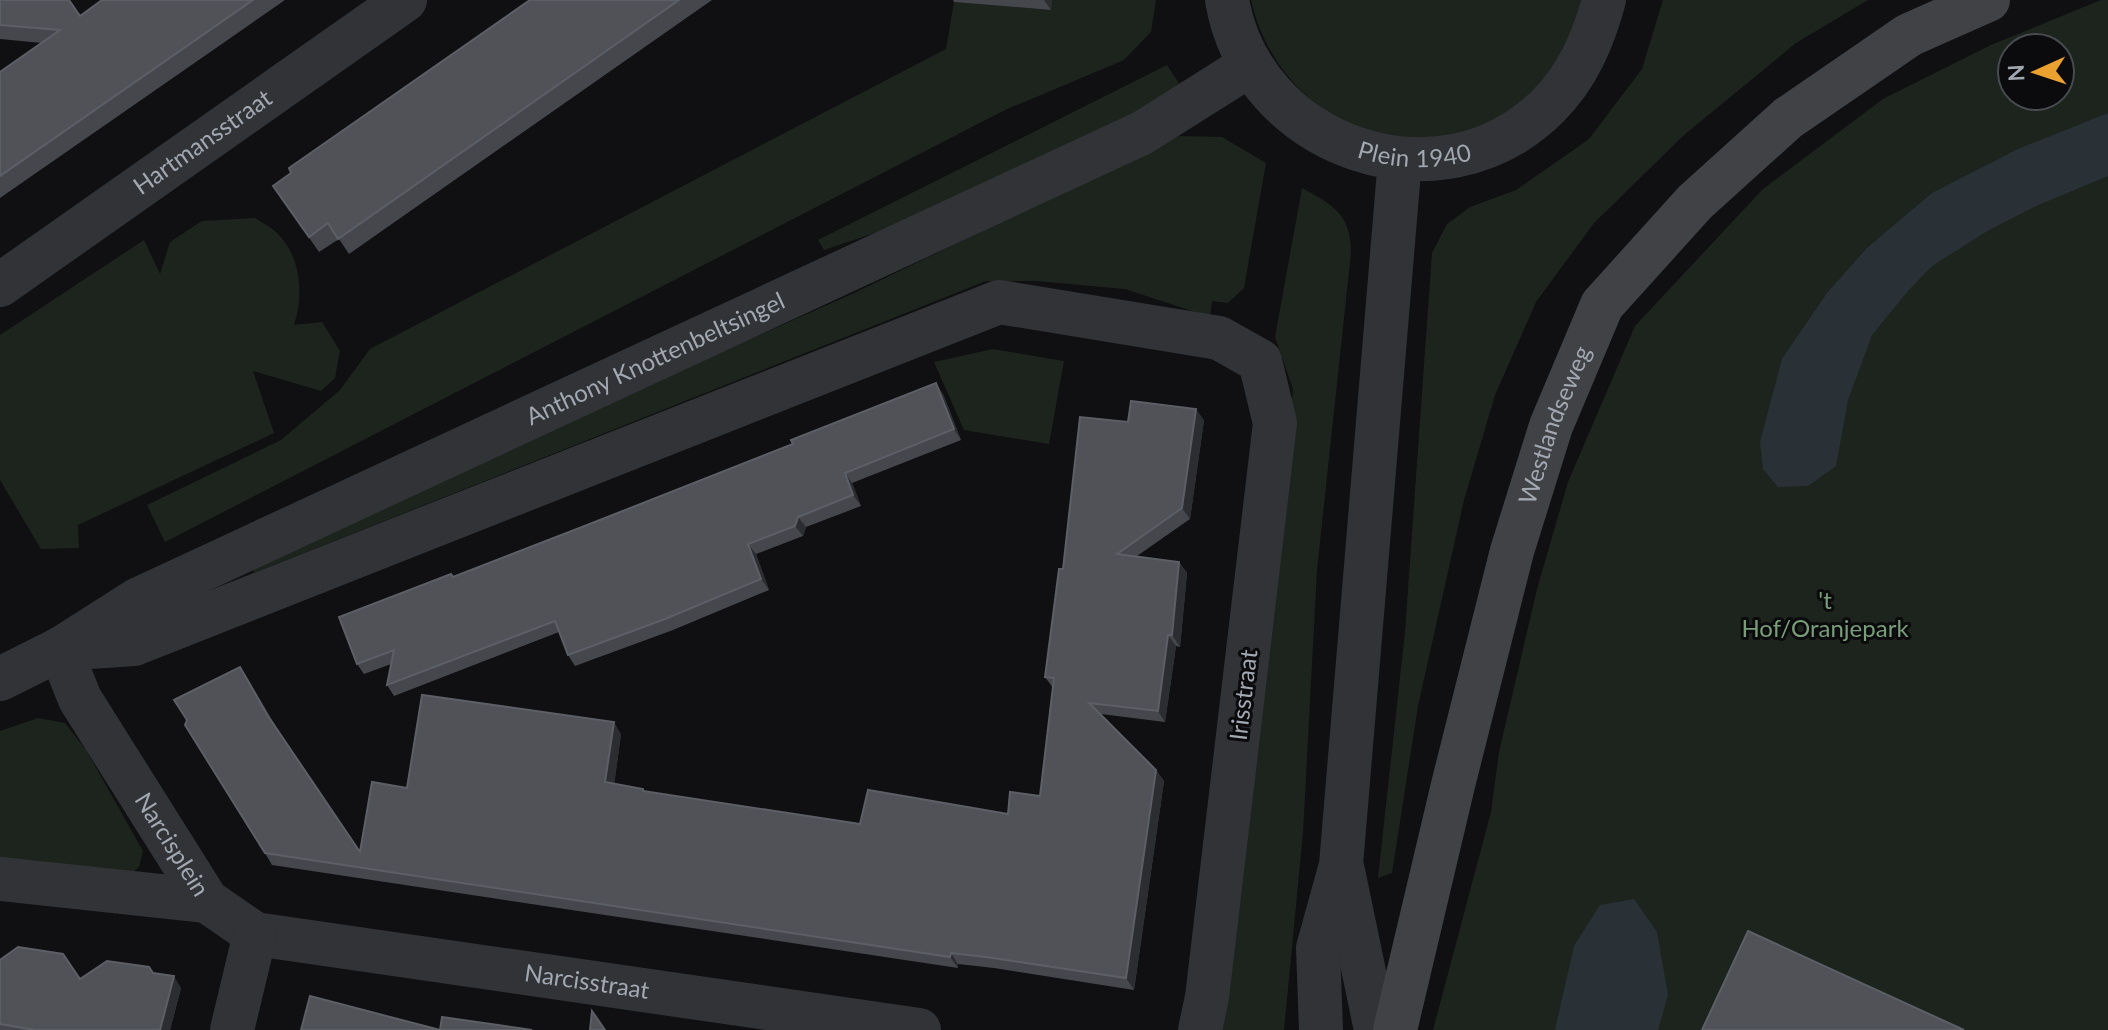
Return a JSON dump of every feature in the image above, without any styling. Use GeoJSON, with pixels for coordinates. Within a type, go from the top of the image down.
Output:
{"type":"FeatureCollection","features":[{"type":"Feature","properties":{"kind":"main road","name":"Westlandseweg"},"geometry":{"type":"LineString","coordinates":[[1395,1030],[1512,551],[1551,426],[1602,305],[1695,202],[1788,118],[1909,35],[1988,0]]}},
{"type":"Feature","properties":{"kind":"street","name":"Hartmansstraat"},"geometry":{"type":"LineString","coordinates":[[0,285],[405,0]]}},
{"type":"Feature","properties":{"kind":"street","name":"Plein 1940"},"geometry":{"type":"LineString","coordinates":[[1227,0],[1231,21],[1250,65],[1274,97],[1302,123],[1330,140],[1361,151],[1400,159],[1435,159],[1476,150],[1514,132],[1547,107],[1574,75],[1593,39],[1604,0]]}},
{"type":"Feature","properties":{"kind":"street","name":"Anthony Knottenbeltsingel"},"geometry":{"type":"LineString","coordinates":[[0,679],[60,649],[137,600],[1142,133],[1250,65]]}},
{"type":"Feature","properties":{"kind":"street"},"geometry":{"type":"LineString","coordinates":[[1321,1030],[1318,948],[1341,865],[1400,159]]}},
{"type":"Feature","properties":{"kind":"street","name":"Anthony Knottenbeltsingel"},"geometry":{"type":"LineString","coordinates":[[60,649],[134,644],[999,302],[1219,338],[1260,361]]}},
{"type":"Feature","properties":{"kind":"street","name":"Irisstraat"},"geometry":{"type":"LineString","coordinates":[[1200,1030],[1207,997],[1243,714],[1275,423],[1260,361]]}},
{"type":"Feature","properties":{"kind":"street","name":"Narcisplein"},"geometry":{"type":"LineString","coordinates":[[60,649],[80,699],[207,901]]}},
{"type":"Feature","properties":{"kind":"street"},"geometry":{"type":"LineString","coordinates":[[1341,865],[1376,1030]]}},
{"type":"Feature","properties":{"kind":"street","name":"Narcisplein"},"geometry":{"type":"LineString","coordinates":[[0,879],[207,901]]}},
{"type":"Feature","properties":{"kind":"street"},"geometry":{"type":"LineString","coordinates":[[207,901],[255,934],[232,1030]]}},
{"type":"Feature","properties":{"kind":"street","name":"Narcisstraat"},"geometry":{"type":"LineString","coordinates":[[255,934],[919,1030]]}},
{"type":"Feature","properties":{"kind":"green space"},"geometry":{"type":"Polygon","coordinates":[[[1052,0],[1156,0],[1151,32],[1124,60],[1005,110],[165,542],[147,505],[281,440],[340,390],[370,349],[946,49],[954,2],[1051,10],[1052,0]]]}},
{"type":"Feature","properties":{"kind":"green space"},"geometry":{"type":"Polygon","coordinates":[[[1251,0],[1585,0],[1556,68],[1518,107],[1473,130],[1432,139],[1391,137],[1353,125],[1318,105],[1289,77],[1266,42],[1251,0]]]}},
{"type":"Feature","properties":{"kind":"green space"},"geometry":{"type":"Polygon","coordinates":[[[1663,0],[1868,0],[1796,43],[1684,135],[1594,223],[1536,302],[1495,395],[1464,500],[1418,706],[1392,873],[1378,878],[1405,632],[1432,253],[1447,224],[1470,207],[1516,190],[1589,139],[1642,69],[1663,0]]]}},
{"type":"Feature","properties":{"kind":"green space","name":"'t Hof/Oranjepark"},"geometry":{"type":"Polygon","coordinates":[[[2101,0],[2108,0],[2108,1030],[1433,1030],[1491,812],[1499,752],[1537,589],[1568,482],[1635,326],[1763,189],[1883,99],[1996,43],[1996,112],[2076,112],[2076,32],[2023,32],[2101,0]]]}},
{"type":"Feature","properties":{"kind":"green space"},"geometry":{"type":"Polygon","coordinates":[[[1167,65],[1179,83],[1164,99],[949,208],[824,250],[818,240],[1167,65]]]}},
{"type":"Feature","properties":{"kind":"green space"},"geometry":{"type":"Polygon","coordinates":[[[1179,136],[1222,137],[1266,163],[1244,288],[1228,303],[1212,301],[1210,317],[1125,289],[1036,281],[986,281],[254,573],[250,562],[852,294],[1179,136]]]}},
{"type":"Feature","properties":{"kind":"green space"},"geometry":{"type":"Polygon","coordinates":[[[1302,188],[1338,212],[1348,229],[1351,253],[1317,570],[1303,833],[1284,1030],[1213,1030],[1258,709],[1293,389],[1275,337],[1302,188]]]}},
{"type":"Feature","properties":{"kind":"green space"},"geometry":{"type":"Polygon","coordinates":[[[255,218],[277,233],[296,264],[299,301],[294,325],[322,322],[340,351],[335,378],[321,391],[253,371],[274,433],[78,525],[79,548],[41,549],[0,480],[0,335],[144,240],[160,274],[170,242],[202,221],[255,218]]]}},
{"type":"Feature","properties":{"kind":"green space"},"geometry":{"type":"Polygon","coordinates":[[[993,349],[1064,361],[1049,444],[964,430],[934,362],[993,349]]]}},
{"type":"Feature","properties":{"kind":"green space"},"geometry":{"type":"Polygon","coordinates":[[[38,718],[65,723],[86,750],[143,851],[139,867],[128,877],[0,874],[0,731],[38,718]]]}},
{"type":"Feature","properties":{"kind":"shaded area"},"geometry":{"type":"Polygon","coordinates":[[[2108,113],[2108,176],[2036,206],[1989,230],[1932,266],[1872,335],[1848,400],[1836,466],[1808,486],[1778,487],[1763,469],[1760,442],[1782,359],[1827,293],[1867,248],[1932,193],[2018,149],[2108,113]]]}},
{"type":"Feature","properties":{"kind":"shaded area"},"geometry":{"type":"Polygon","coordinates":[[[1634,899],[1657,932],[1668,995],[1658,1030],[1555,1030],[1574,946],[1600,905],[1634,899]]]}},
{"type":"Feature","properties":{"kind":"building"},"geometry":{"type":"Polygon","coordinates":[[[0,0],[69,0],[80,16],[102,0],[253,0],[0,176],[0,72],[60,30],[0,25],[0,0]]]}},
{"type":"Feature","properties":{"kind":"building"},"geometry":{"type":"Polygon","coordinates":[[[530,0],[679,0],[338,239],[328,223],[309,237],[273,186],[291,173],[289,168],[530,0]]]}},
{"type":"Feature","properties":{"kind":"building"},"geometry":{"type":"Polygon","coordinates":[[[936,383],[954,429],[845,473],[853,495],[798,517],[795,526],[748,544],[761,579],[568,655],[555,621],[387,685],[394,650],[357,664],[339,617],[582,527],[793,444],[791,440],[936,383]]]}},
{"type":"Feature","properties":{"kind":"building"},"geometry":{"type":"Polygon","coordinates":[[[1131,401],[1196,409],[1182,508],[1117,554],[1179,562],[1172,635],[1168,635],[1158,711],[1089,703],[1156,770],[1126,978],[986,957],[951,953],[950,957],[265,853],[185,725],[187,720],[174,700],[240,667],[268,716],[360,852],[372,782],[407,788],[422,695],[614,722],[605,782],[643,791],[860,824],[868,790],[1008,814],[1010,792],[1040,796],[1054,678],[1045,677],[1059,569],[1063,569],[1080,417],[1128,422],[1131,401]]]}},
{"type":"Feature","properties":{"kind":"building"},"geometry":{"type":"Polygon","coordinates":[[[1748,931],[1964,1030],[1702,1030],[1748,931]]]}},
{"type":"Feature","properties":{"kind":"building"},"geometry":{"type":"Polygon","coordinates":[[[18,947],[63,954],[80,979],[107,961],[149,967],[153,973],[174,976],[160,1030],[35,1030],[0,1024],[0,960],[18,947]]]}},
{"type":"Feature","properties":{"kind":"building"},"geometry":{"type":"Polygon","coordinates":[[[310,996],[440,1030],[301,1030],[310,996]]]}},
{"type":"Feature","properties":{"kind":"building"},"geometry":{"type":"Polygon","coordinates":[[[592,1011],[605,1030],[590,1030],[592,1011]]]}},
{"type":"Feature","properties":{"kind":"building"},"geometry":{"type":"Polygon","coordinates":[[[442,1017],[532,1030],[440,1030],[442,1017]]]}}]}
